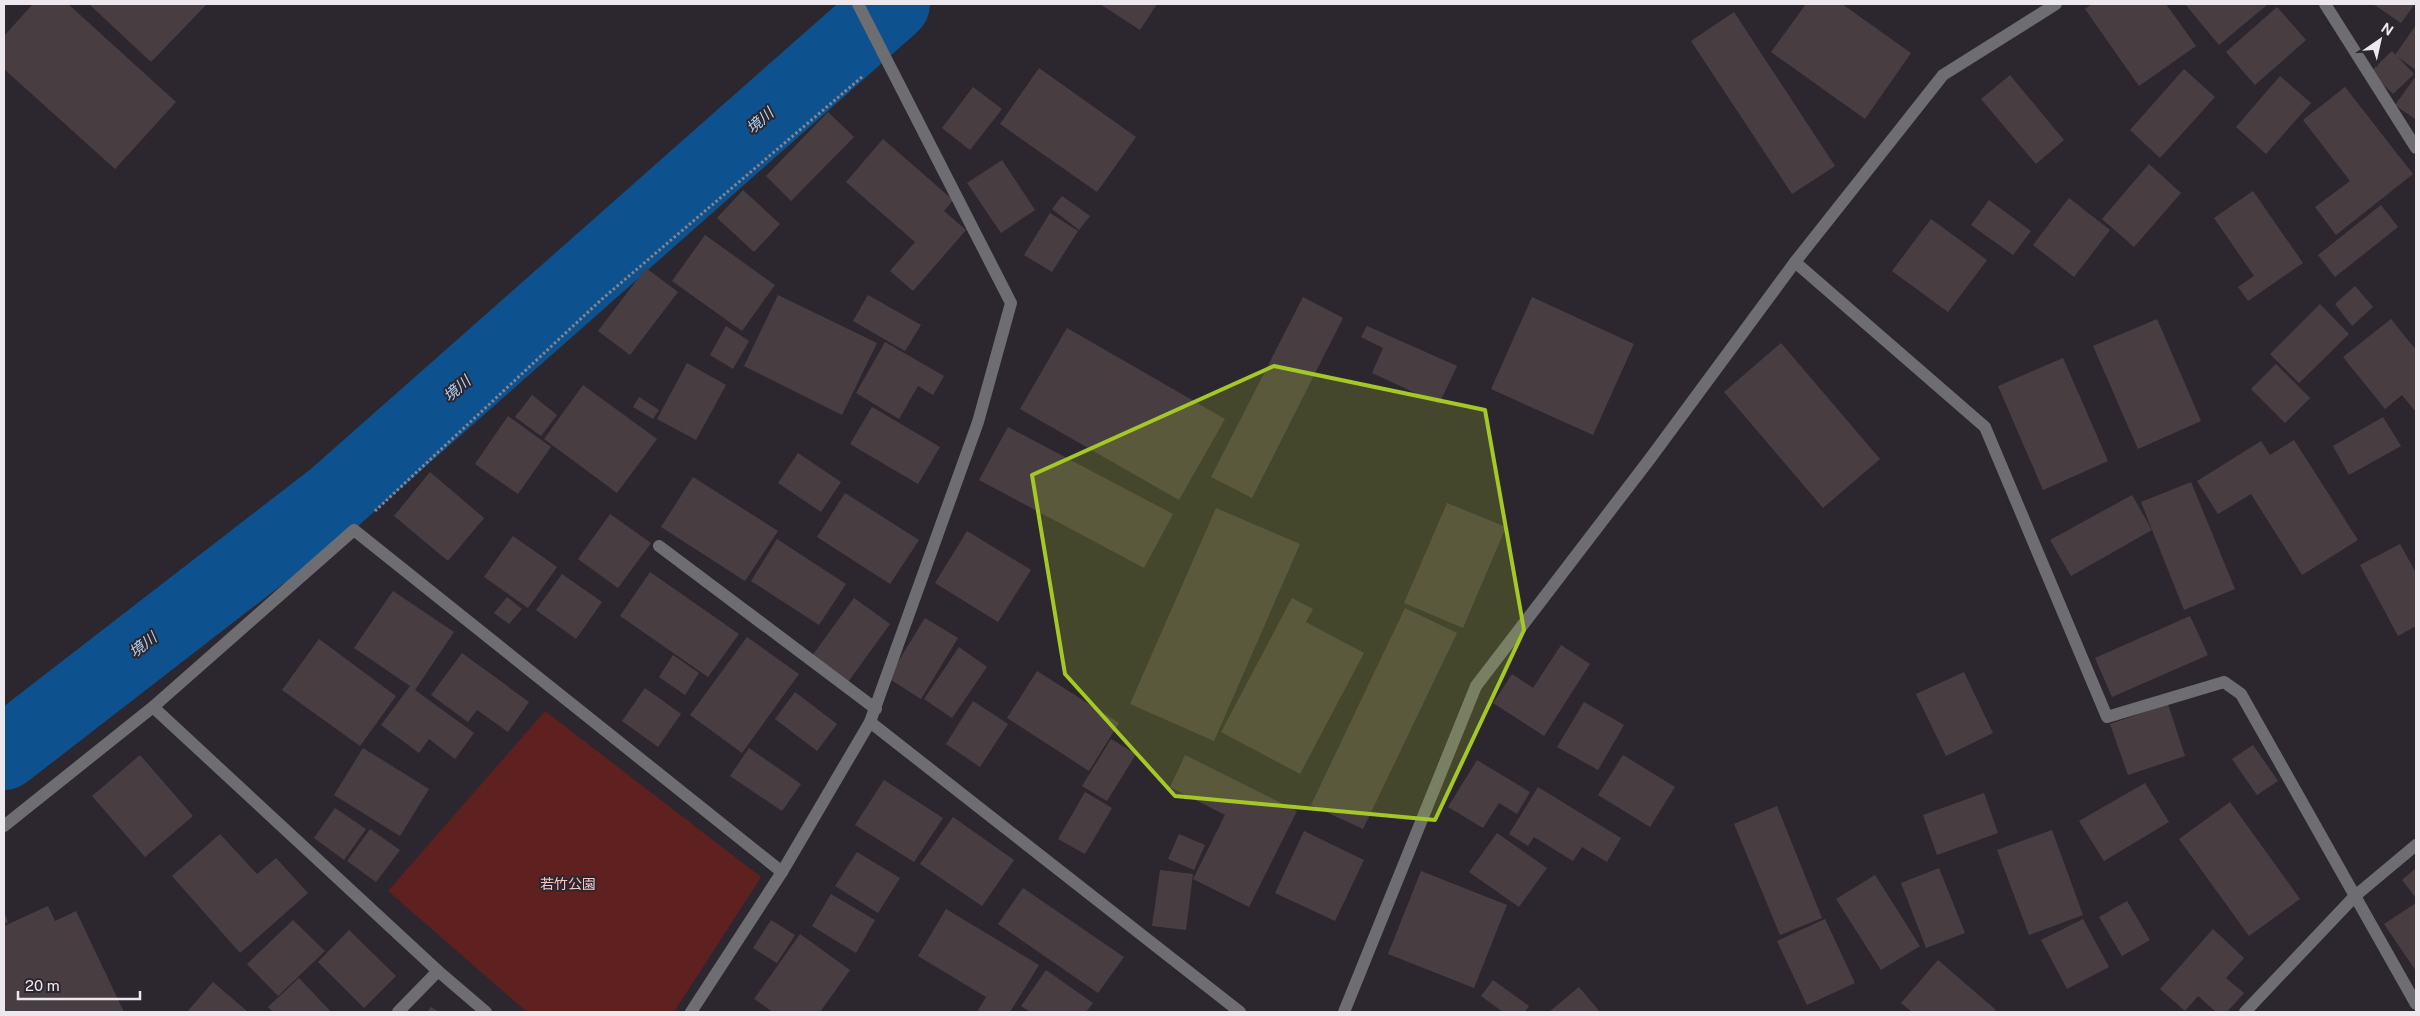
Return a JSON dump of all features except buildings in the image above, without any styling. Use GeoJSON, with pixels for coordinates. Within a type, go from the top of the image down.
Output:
{"type":"FeatureCollection","features":[{"type":"Feature","properties":{"kind":"street"},"geometry":{"type":"LineString","coordinates":[[691,1012],[782,872],[876,709],[978,422],[1011,303],[858,4]]}},
{"type":"Feature","properties":{"kind":"street"},"geometry":{"type":"LineString","coordinates":[[1344,1012],[1476,686],[1649,460],[1795,262],[1943,75],[2056,4]]}},
{"type":"Feature","properties":{"kind":"street"},"geometry":{"type":"LineString","coordinates":[[2325,4],[2416,148]]}},
{"type":"Feature","properties":{"kind":"street"},"geometry":{"type":"LineString","coordinates":[[1795,262],[1985,427],[2107,717],[2224,682],[2241,694],[2416,1004]]}},
{"type":"Feature","properties":{"kind":"street"},"geometry":{"type":"LineString","coordinates":[[4,826],[153,707],[354,530],[782,872]]}},
{"type":"Feature","properties":{"kind":"street"},"geometry":{"type":"LineString","coordinates":[[660,546],[876,709]]}},
{"type":"Feature","properties":{"kind":"street"},"geometry":{"type":"LineString","coordinates":[[153,707],[438,971],[486,1012]]}},
{"type":"Feature","properties":{"kind":"street"},"geometry":{"type":"LineString","coordinates":[[870,722],[1240,1012]]}},
{"type":"Feature","properties":{"kind":"street"},"geometry":{"type":"LineString","coordinates":[[2245,1012],[2355,896],[2416,845]]}},
{"type":"Feature","properties":{"kind":"street"},"geometry":{"type":"LineString","coordinates":[[398,1012],[438,971]]}},
{"type":"Feature","properties":{"kind":"path"},"geometry":{"type":"LineString","coordinates":[[354,530],[602,299],[882,52]]}},
{"type":"Feature","properties":{"kind":"highlighted area"},"geometry":{"type":"Polygon","coordinates":[[[1274,366],[1485,410],[1524,630],[1435,820],[1175,796],[1065,674],[1032,475],[1274,366]]]}},
{"type":"Feature","properties":{"kind":"green space","name":"若竹公園"},"geometry":{"type":"Polygon","coordinates":[[[545,711],[761,877],[674,1012],[527,1012],[388,891],[545,711]]]}},
{"type":"Feature","properties":{"kind":"waterway","name":"境川"},"geometry":{"type":"LineString","coordinates":[[4,753],[335,497],[893,4]]}}]}
